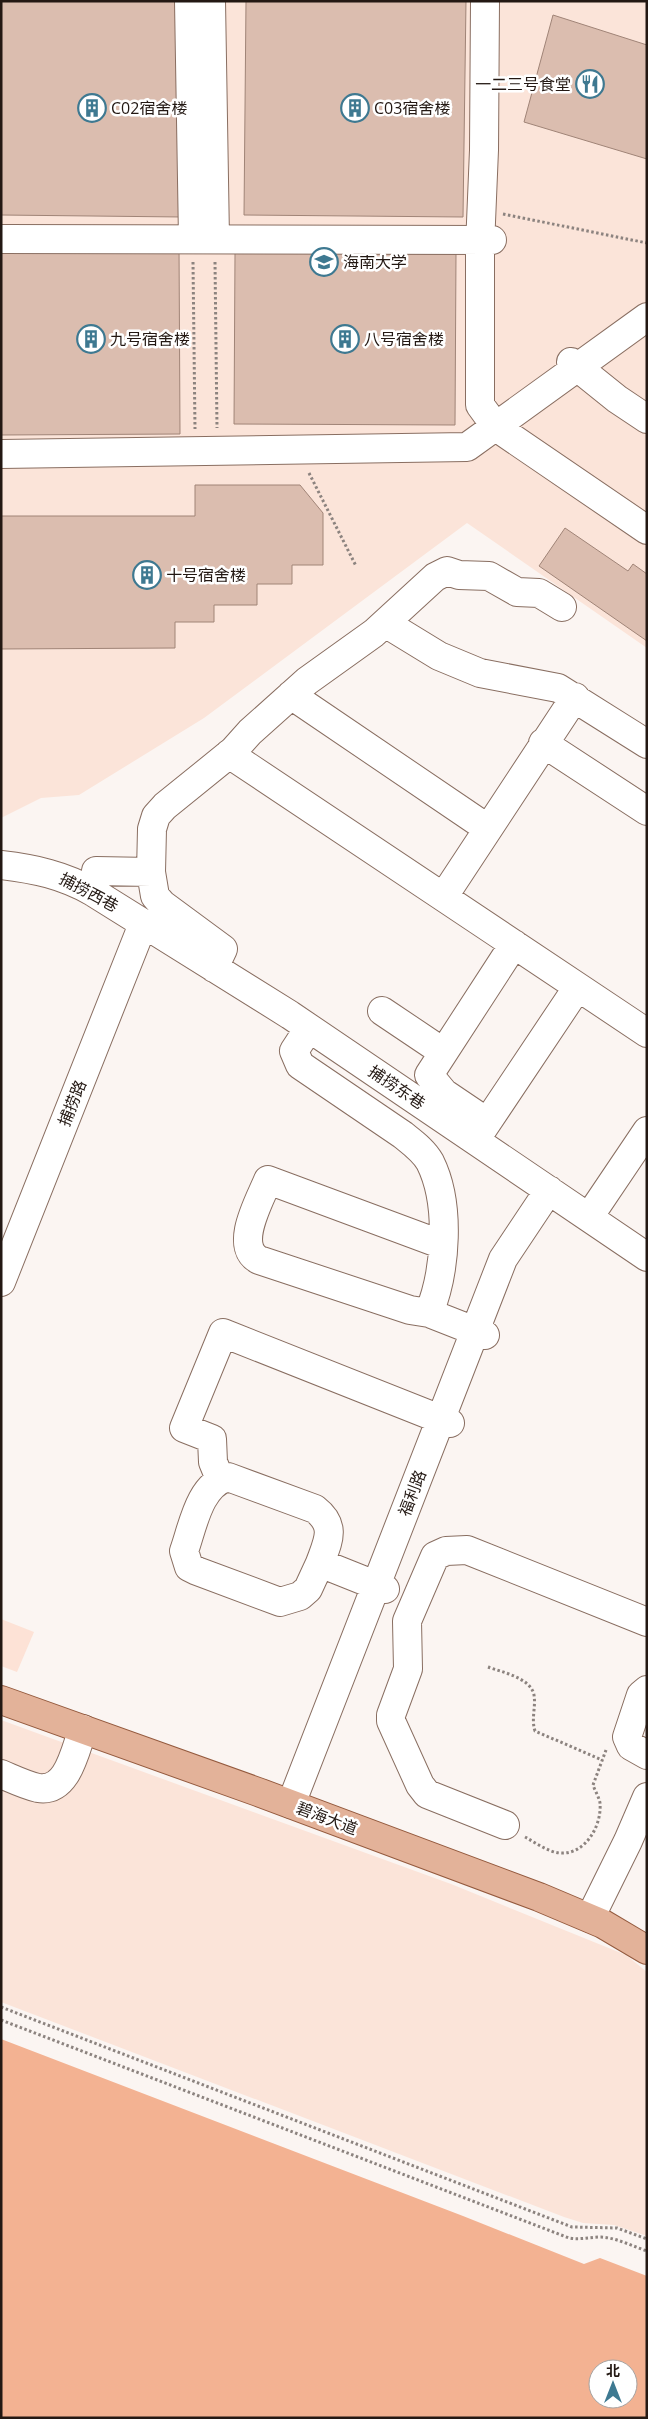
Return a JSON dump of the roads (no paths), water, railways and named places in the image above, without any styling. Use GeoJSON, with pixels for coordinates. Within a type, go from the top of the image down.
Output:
{"type":"FeatureCollection","features":[{"type":"Feature","properties":{"kind":"main road","name":"碧海大道"},"geometry":{"type":"LineString","coordinates":[[1,1686],[647,1934]]}},
{"type":"Feature","properties":{"kind":"main road","name":"碧海大道"},"geometry":{"type":"LineString","coordinates":[[1,1700],[82,1729],[298,1800]]}},
{"type":"Feature","properties":{"kind":"main road","name":"碧海大道"},"geometry":{"type":"LineString","coordinates":[[593,1912],[647,1950]]}},
{"type":"Feature","properties":{"kind":"street"},"geometry":{"type":"LineString","coordinates":[[189,1],[204,239]]}},
{"type":"Feature","properties":{"kind":"street"},"geometry":{"type":"LineString","coordinates":[[204,239],[210,1]]}},
{"type":"Feature","properties":{"kind":"street"},"geometry":{"type":"LineString","coordinates":[[485,1],[484,150],[487,211]]}},
{"type":"Feature","properties":{"kind":"street"},"geometry":{"type":"LineString","coordinates":[[497,1],[486,240],[493,399],[499,419],[522,443],[647,530]]}},
{"type":"Feature","properties":{"kind":"street"},"geometry":{"type":"LineString","coordinates":[[1,239],[486,240]]}},
{"type":"Feature","properties":{"kind":"street"},"geometry":{"type":"LineString","coordinates":[[574,365],[647,306]]}},
{"type":"Feature","properties":{"kind":"street"},"geometry":{"type":"LineString","coordinates":[[1,442],[206,445],[298,449],[467,447],[499,419],[574,365],[647,317]]}},
{"type":"Feature","properties":{"kind":"street"},"geometry":{"type":"LineString","coordinates":[[574,365],[647,419]]}},
{"type":"Feature","properties":{"kind":"street"},"geometry":{"type":"LineString","coordinates":[[1,454],[466,436],[499,419]]}},
{"type":"Feature","properties":{"kind":"street"},"geometry":{"type":"LineString","coordinates":[[214,968],[223,949],[162,904],[155,896],[151,872],[152,829],[156,816],[165,806],[229,754],[291,695],[385,623],[435,577],[447,571],[459,575],[489,576],[517,592],[539,593],[562,606]]}},
{"type":"Feature","properties":{"kind":"street"},"geometry":{"type":"LineString","coordinates":[[385,623],[433,652],[458,664],[502,679],[558,688],[647,744]]}},
{"type":"Feature","properties":{"kind":"street"},"geometry":{"type":"LineString","coordinates":[[291,695],[487,828]]}},
{"type":"Feature","properties":{"kind":"street"},"geometry":{"type":"LineString","coordinates":[[444,896],[575,697]]}},
{"type":"Feature","properties":{"kind":"street"},"geometry":{"type":"LineString","coordinates":[[543,743],[647,811]]}},
{"type":"Feature","properties":{"kind":"street"},"geometry":{"type":"LineString","coordinates":[[229,754],[647,1033]]}},
{"type":"Feature","properties":{"kind":"street","name":"捕捞西巷"},"geometry":{"type":"LineString","coordinates":[[1,865],[52,873],[73,880],[143,924]]}},
{"type":"Feature","properties":{"kind":"street"},"geometry":{"type":"LineString","coordinates":[[93,892],[96,871],[151,872]]}},
{"type":"Feature","properties":{"kind":"street","name":"捕捞东巷"},"geometry":{"type":"LineString","coordinates":[[143,924],[309,1028],[481,1131],[554,1193],[645,1252]]}},
{"type":"Feature","properties":{"kind":"street","name":"捕捞路"},"geometry":{"type":"LineString","coordinates":[[1,1282],[143,924]]}},
{"type":"Feature","properties":{"kind":"street"},"geometry":{"type":"LineString","coordinates":[[514,944],[429,1075],[481,1131],[577,988]]}},
{"type":"Feature","properties":{"kind":"street"},"geometry":{"type":"LineString","coordinates":[[382,1011],[443,1052]]}},
{"type":"Feature","properties":{"kind":"street"},"geometry":{"type":"LineString","coordinates":[[309,1028],[294,1051],[300,1065],[403,1135],[419,1147],[430,1162],[441,1205],[443,1245],[440,1281],[429,1313]]}},
{"type":"Feature","properties":{"kind":"street"},"geometry":{"type":"LineString","coordinates":[[589,1217],[647,1131]]}},
{"type":"Feature","properties":{"kind":"street"},"geometry":{"type":"LineString","coordinates":[[443,1245],[268,1180],[247,1237],[248,1250],[259,1260],[410,1310],[429,1313],[480,1333]]}},
{"type":"Feature","properties":{"kind":"street","name":"福利路"},"geometry":{"type":"LineString","coordinates":[[298,1800],[480,1333],[503,1259],[554,1193]]}},
{"type":"Feature","properties":{"kind":"street"},"geometry":{"type":"LineString","coordinates":[[220,1479],[213,1462],[212,1439],[184,1428],[223,1333],[446,1421]]}},
{"type":"Feature","properties":{"kind":"street"},"geometry":{"type":"LineString","coordinates":[[228,1477],[315,1509],[324,1516],[329,1532],[320,1563],[308,1589],[300,1596],[280,1602],[190,1567],[184,1551],[203,1498],[212,1484],[228,1477]]}},
{"type":"Feature","properties":{"kind":"street"},"geometry":{"type":"LineString","coordinates":[[505,1825],[427,1794],[420,1785],[391,1721],[391,1715],[408,1669],[407,1621],[435,1556],[446,1550],[468,1550],[647,1622]]}},
{"type":"Feature","properties":{"kind":"street"},"geometry":{"type":"LineString","coordinates":[[320,1563],[381,1588]]}},
{"type":"Feature","properties":{"kind":"street"},"geometry":{"type":"LineString","coordinates":[[647,1690],[641,1695],[628,1732],[640,1740],[642,1718],[647,1700]]}},
{"type":"Feature","properties":{"kind":"street"},"geometry":{"type":"LineString","coordinates":[[1,1774],[39,1788],[56,1784],[61,1781],[67,1772],[82,1729]]}},
{"type":"Feature","properties":{"kind":"street"},"geometry":{"type":"LineString","coordinates":[[593,1912],[628,1841],[647,1797]]}},
{"type":"Feature","properties":{"kind":"place","name":"一二三号食堂"},"geometry":{"type":"Point","coordinates":[590,84]}},
{"type":"Feature","properties":{"kind":"place","name":"C02宿舍楼"},"geometry":{"type":"Point","coordinates":[92,108]}},
{"type":"Feature","properties":{"kind":"place","name":"C03宿舍楼"},"geometry":{"type":"Point","coordinates":[355,108]}},
{"type":"Feature","properties":{"kind":"place","name":"海南大学"},"geometry":{"type":"Point","coordinates":[324,262]}},
{"type":"Feature","properties":{"kind":"place","name":"九号宿舍楼"},"geometry":{"type":"Point","coordinates":[91,339]}},
{"type":"Feature","properties":{"kind":"place","name":"八号宿舍楼"},"geometry":{"type":"Point","coordinates":[345,339]}},
{"type":"Feature","properties":{"kind":"place","name":"十号宿舍楼"},"geometry":{"type":"Point","coordinates":[147,575]}}]}
